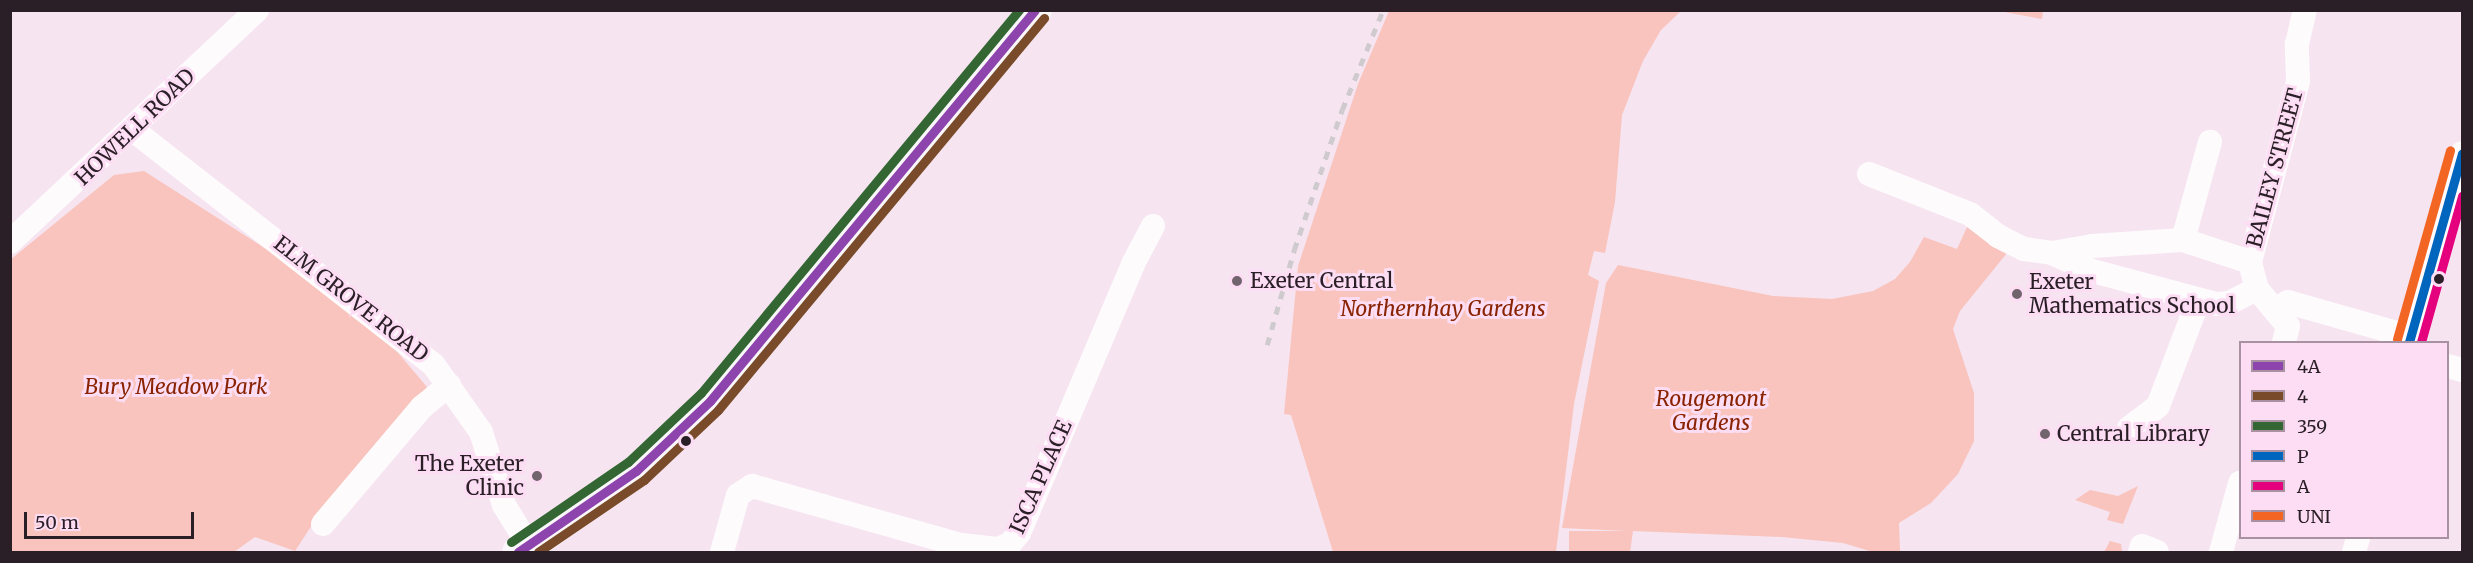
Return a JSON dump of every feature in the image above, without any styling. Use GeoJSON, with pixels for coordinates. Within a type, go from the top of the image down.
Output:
{"type":"FeatureCollection","features":[{"type":"Feature","properties":{"kind":"main road"},"geometry":{"type":"LineString","coordinates":[[543,549],[589,506],[636,471],[710,401],[1035,10]]}},
{"type":"Feature","properties":{"kind":"street","name":"HOWELL ROAD"},"geometry":{"type":"LineString","coordinates":[[10,242],[133,130],[257,10]]}},
{"type":"Feature","properties":{"kind":"street","name":"BAILEY STREET"},"geometry":{"type":"LineString","coordinates":[[2257,289],[2250,262],[2298,81],[2296,44],[2305,10]]}},
{"type":"Feature","properties":{"kind":"street","name":"ELM GROVE ROAD"},"geometry":{"type":"LineString","coordinates":[[133,130],[411,343],[449,385],[481,432],[504,505],[543,549]]}},
{"type":"Feature","properties":{"kind":"street"},"geometry":{"type":"LineString","coordinates":[[2183,240],[2210,141]]}},
{"type":"Feature","properties":{"kind":"street"},"geometry":{"type":"LineString","coordinates":[[2276,309],[2288,302],[2410,340],[2463,153]]}},
{"type":"Feature","properties":{"kind":"street"},"geometry":{"type":"LineString","coordinates":[[1869,174],[1970,214],[1998,236],[2024,249],[2052,253],[2089,270],[2198,301],[2229,303],[2257,289],[2288,326],[2284,341]]}},
{"type":"Feature","properties":{"kind":"street","name":"ISCA PLACE"},"geometry":{"type":"LineString","coordinates":[[722,552],[738,495],[752,486],[961,545],[998,549],[1010,544],[1019,533],[1133,264],[1153,226]]}},
{"type":"Feature","properties":{"kind":"street"},"geometry":{"type":"LineString","coordinates":[[2052,253],[2092,246],[2183,240],[2250,262]]}},
{"type":"Feature","properties":{"kind":"street"},"geometry":{"type":"LineString","coordinates":[[2129,428],[2158,406],[2198,301]]}},
{"type":"Feature","properties":{"kind":"street"},"geometry":{"type":"LineString","coordinates":[[323,524],[422,407],[449,385]]}},
{"type":"Feature","properties":{"kind":"street"},"geometry":{"type":"LineString","coordinates":[[2221,552],[2239,490]]}},
{"type":"Feature","properties":{"kind":"street"},"geometry":{"type":"LineString","coordinates":[[2140,552],[2142,546],[2157,552]]}},
{"type":"Feature","properties":{"kind":"green space","name":"Northernhay Gardens"},"geometry":{"type":"Polygon","coordinates":[[[1389,11],[1681,11],[1661,30],[1643,61],[1622,115],[1615,202],[1605,253],[1594,251],[1588,275],[1599,281],[1574,404],[1556,552],[1333,552],[1291,415],[1284,414],[1298,266],[1358,84],[1389,11]]]}},
{"type":"Feature","properties":{"kind":"green space"},"geometry":{"type":"Polygon","coordinates":[[[1999,11],[2043,11],[2042,19],[1999,11]]]}},
{"type":"Feature","properties":{"kind":"green space","name":"Bury Meadow Park"},"geometry":{"type":"Polygon","coordinates":[[[144,171],[285,261],[394,348],[427,387],[314,522],[295,551],[255,537],[234,552],[11,552],[10,260],[114,175],[144,171]]]}},
{"type":"Feature","properties":{"kind":"green space","name":"Rougemont Gardens"},"geometry":{"type":"Polygon","coordinates":[[[1967,227],[2007,253],[1960,311],[1953,329],[1974,393],[1974,441],[1958,474],[1931,503],[1899,523],[1900,552],[1873,552],[1843,543],[1782,537],[1633,531],[1630,552],[1569,552],[1569,531],[1627,531],[1562,528],[1606,283],[1618,265],[1773,296],[1832,299],[1873,291],[1895,279],[1910,262],[1924,237],[1957,249],[1967,227]]]}},
{"type":"Feature","properties":{"kind":"green space"},"geometry":{"type":"Polygon","coordinates":[[[2138,486],[2123,524],[2107,520],[2110,512],[2075,500],[2090,490],[2118,496],[2138,486]]]}},
{"type":"Feature","properties":{"kind":"green space"},"geometry":{"type":"Polygon","coordinates":[[[2110,541],[2121,544],[2122,552],[2104,552],[2110,541]]]}},
{"type":"Feature","properties":{"kind":"railway"},"geometry":{"type":"LineString","coordinates":[[1267,345],[1294,250],[1342,110],[1383,10]]}},
{"type":"Feature","properties":{"kind":"transit line","name":"359"},"geometry":{"type":"LineString","coordinates":[[511,542],[628,462],[701,393],[1019,10]]}},
{"type":"Feature","properties":{"kind":"transit line","name":"4A"},"geometry":{"type":"LineString","coordinates":[[518,552],[636,471],[710,401],[1035,10]]}},
{"type":"Feature","properties":{"kind":"transit line","name":"4"},"geometry":{"type":"LineString","coordinates":[[538,552],[644,480],[718,410],[1044,18]]}},
{"type":"Feature","properties":{"kind":"transit line","name":"UNI"},"geometry":{"type":"LineString","coordinates":[[2397,339],[2450,150]]}},
{"type":"Feature","properties":{"kind":"transit line","name":"P"},"geometry":{"type":"LineString","coordinates":[[2409,341],[2462,153]]}},
{"type":"Feature","properties":{"kind":"transit line","name":"A"},"geometry":{"type":"LineString","coordinates":[[2421,341],[2462,196]]}},
{"type":"Feature","properties":{"kind":"place","name":"Exeter Central"},"geometry":{"type":"Point","coordinates":[1237,281]}},
{"type":"Feature","properties":{"kind":"place","name":"Exeter Mathematics School"},"geometry":{"type":"Point","coordinates":[2017,294]}},
{"type":"Feature","properties":{"kind":"place","name":"Central Library"},"geometry":{"type":"Point","coordinates":[2045,434]}},
{"type":"Feature","properties":{"kind":"place","name":"The Exeter Clinic"},"geometry":{"type":"Point","coordinates":[537,476]}}]}
